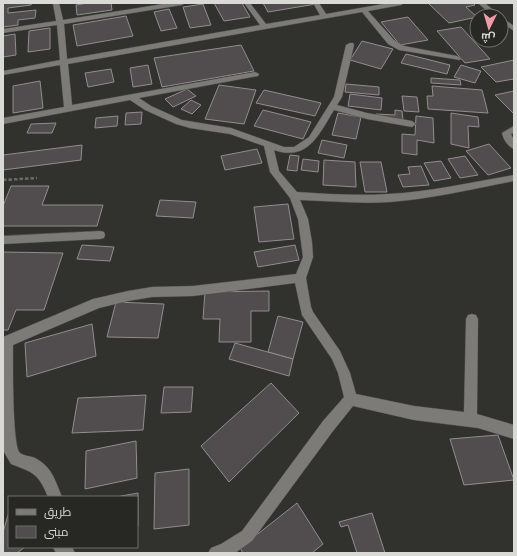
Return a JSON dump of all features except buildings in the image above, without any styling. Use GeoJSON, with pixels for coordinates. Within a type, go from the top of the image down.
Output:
{"type":"FeatureCollection","features":[{"type":"Feature","properties":{"kind":"street"},"geometry":{"type":"LineString","coordinates":[[56,3],[60,22],[68,109]]}},
{"type":"Feature","properties":{"kind":"street"},"geometry":{"type":"LineString","coordinates":[[3,31],[182,3]]}},
{"type":"Feature","properties":{"kind":"street"},"geometry":{"type":"LineString","coordinates":[[247,3],[264,26]]}},
{"type":"Feature","properties":{"kind":"street"},"geometry":{"type":"LineString","coordinates":[[316,3],[324,16]]}},
{"type":"Feature","properties":{"kind":"street"},"geometry":{"type":"LineString","coordinates":[[3,73],[401,3]]}},
{"type":"Feature","properties":{"kind":"street"},"geometry":{"type":"LineString","coordinates":[[363,9],[391,42],[402,48],[457,58]]}},
{"type":"Feature","properties":{"kind":"street"},"geometry":{"type":"LineString","coordinates":[[131,97],[148,108],[179,122],[232,131],[268,146],[283,150],[296,150],[312,139],[333,107],[338,97],[350,45]]}},
{"type":"Feature","properties":{"kind":"street"},"geometry":{"type":"LineString","coordinates":[[3,121],[255,74]]}},
{"type":"Feature","properties":{"kind":"street"},"geometry":{"type":"LineString","coordinates":[[333,107],[367,116],[412,124]]}},
{"type":"Feature","properties":{"kind":"street"},"geometry":{"type":"LineString","coordinates":[[514,129],[506,133],[507,137],[514,146]]}},
{"type":"Feature","properties":{"kind":"street"},"geometry":{"type":"LineString","coordinates":[[268,146],[275,172],[294,196],[303,219],[308,257],[300,278],[305,307],[308,315],[336,355],[344,373],[351,399]]}},
{"type":"Feature","properties":{"kind":"street"},"geometry":{"type":"LineString","coordinates":[[294,196],[388,198],[419,195],[514,178]]}},
{"type":"Feature","properties":{"kind":"street"},"geometry":{"type":"LineString","coordinates":[[3,240],[100,235]]}},
{"type":"Feature","properties":{"kind":"street"},"geometry":{"type":"LineString","coordinates":[[55,496],[46,475],[30,463],[16,459],[11,452],[8,425],[5,342],[60,320],[96,303],[128,296],[152,292],[193,291],[300,278]]}},
{"type":"Feature","properties":{"kind":"street"},"geometry":{"type":"LineString","coordinates":[[470,420],[472,319]]}},
{"type":"Feature","properties":{"kind":"street"},"geometry":{"type":"LineString","coordinates":[[351,399],[413,412],[470,420],[504,428],[514,432]]}},
{"type":"Feature","properties":{"kind":"street"},"geometry":{"type":"LineString","coordinates":[[216,553],[224,551],[247,536],[328,426],[351,399]]}},
{"type":"Feature","properties":{"kind":"path"},"geometry":{"type":"LineString","coordinates":[[3,180],[37,178]]}}]}
